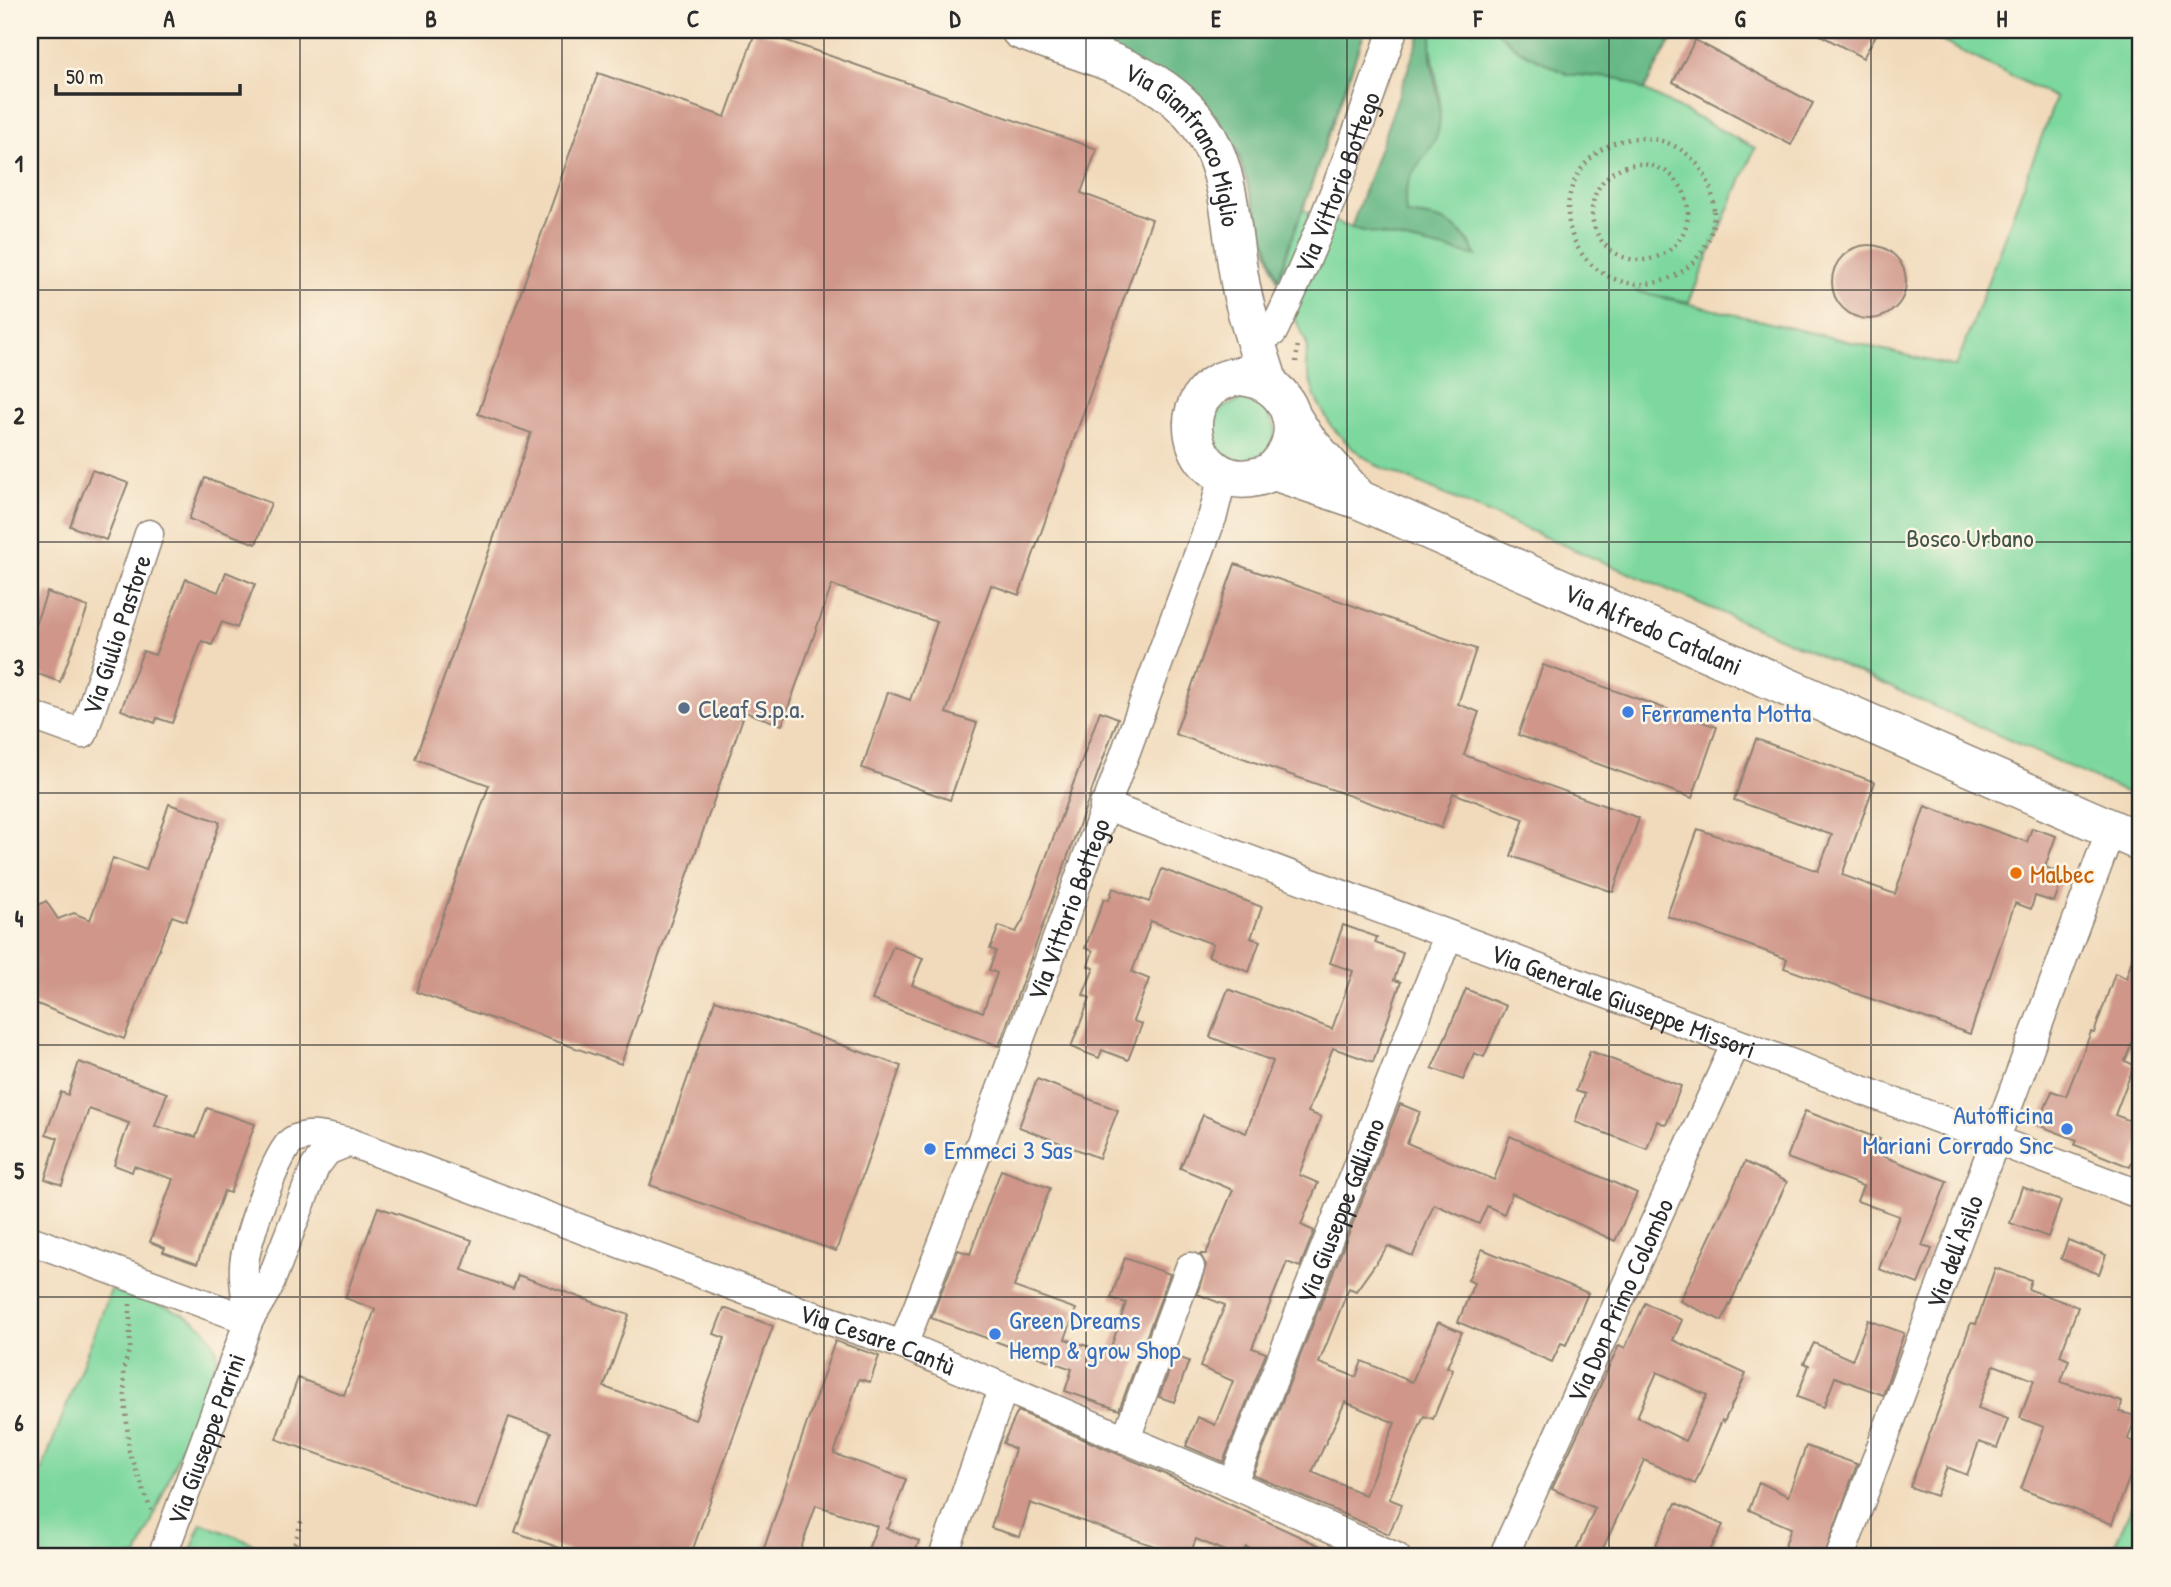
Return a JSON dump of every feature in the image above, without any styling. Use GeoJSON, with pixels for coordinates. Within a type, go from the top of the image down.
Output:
{"type":"FeatureCollection","features":[{"type":"Feature","properties":{"kind":"street","name":"Via Gianfranco Miglio"},"geometry":{"type":"LineString","coordinates":[[1020,30],[1145,79],[1164,90],[1193,116],[1208,138],[1224,174],[1243,295],[1239,349],[1225,378]]}},
{"type":"Feature","properties":{"kind":"street","name":"Via Vittorio Bottego"},"geometry":{"type":"LineString","coordinates":[[1286,333],[1294,291],[1360,127],[1394,30]]}},
{"type":"Feature","properties":{"kind":"street","name":"Via Gianfranco Miglio"},"geometry":{"type":"LineString","coordinates":[[1243,295],[1283,378]]}},
{"type":"Feature","properties":{"kind":"street"},"geometry":{"type":"LineString","coordinates":[[1225,378],[1283,378],[1294,430],[1291,444],[1274,471],[1247,479],[1216,471],[1200,454],[1193,440],[1195,408],[1203,394],[1225,378]]}},
{"type":"Feature","properties":{"kind":"street","name":"Via Alfredo Catalani"},"geometry":{"type":"LineString","coordinates":[[1292,416],[1305,438],[1360,500]]}},
{"type":"Feature","properties":{"kind":"street","name":"Via Vittorio Bottego"},"geometry":{"type":"LineString","coordinates":[[903,1345],[1009,1075],[1104,805],[1213,515],[1220,487],[1216,471]]}},
{"type":"Feature","properties":{"kind":"street","name":"Via Alfredo Catalani"},"geometry":{"type":"LineString","coordinates":[[1274,471],[1360,500],[2126,836]]}},
{"type":"Feature","properties":{"kind":"street","name":"Via Giulio Pastore"},"geometry":{"type":"LineString","coordinates":[[30,715],[83,734],[149,534]]}},
{"type":"Feature","properties":{"kind":"street","name":"Via Generale Giuseppe Missori"},"geometry":{"type":"LineString","coordinates":[[1104,805],[2141,1195]]}},
{"type":"Feature","properties":{"kind":"street","name":"Via dell'Asilo"},"geometry":{"type":"LineString","coordinates":[[1840,1557],[1997,1142],[2126,836]]}},
{"type":"Feature","properties":{"kind":"street","name":"Via Giuseppe Galliano"},"geometry":{"type":"LineString","coordinates":[[1232,1484],[1448,936]]}},
{"type":"Feature","properties":{"kind":"street","name":"Via Don Primo Colombo"},"geometry":{"type":"LineString","coordinates":[[1503,1557],[1736,1043]]}},
{"type":"Feature","properties":{"kind":"street","name":"Via Cesare Cantù"},"geometry":{"type":"LineString","coordinates":[[349,1142],[803,1312],[903,1345],[1232,1484],[1380,1554]]}},
{"type":"Feature","properties":{"kind":"street","name":"Via Giuseppe Parini"},"geometry":{"type":"LineString","coordinates":[[162,1557],[249,1320],[268,1288],[315,1167],[327,1151],[349,1142]]}},
{"type":"Feature","properties":{"kind":"street"},"geometry":{"type":"LineString","coordinates":[[30,1240],[249,1320]]}},
{"type":"Feature","properties":{"kind":"street"},"geometry":{"type":"LineString","coordinates":[[1125,1438],[1190,1266]]}},
{"type":"Feature","properties":{"kind":"street"},"geometry":{"type":"LineString","coordinates":[[943,1557],[1003,1389]]}},
{"type":"Feature","properties":{"kind":"path"},"geometry":{"type":"LineString","coordinates":[[1627,139],[1656,140],[1682,151],[1707,179],[1713,198],[1712,226],[1701,252],[1680,272],[1654,283],[1617,280],[1600,271],[1585,259],[1569,224],[1570,196],[1580,170],[1593,156],[1609,145],[1627,139]]}},
{"type":"Feature","properties":{"kind":"path"},"geometry":{"type":"LineString","coordinates":[[1645,163],[1664,170],[1679,183],[1684,193],[1688,202],[1688,222],[1679,241],[1664,254],[1645,261],[1625,259],[1607,248],[1595,232],[1591,212],[1595,192],[1607,176],[1625,166],[1645,163]]}},
{"type":"Feature","properties":{"kind":"path"},"geometry":{"type":"LineString","coordinates":[[1283,378],[1286,333]]}},
{"type":"Feature","properties":{"kind":"path"},"geometry":{"type":"LineString","coordinates":[[133,1278],[128,1315],[130,1348],[123,1370],[129,1451],[152,1512],[175,1525]]}},
{"type":"Feature","properties":{"kind":"path"},"geometry":{"type":"LineString","coordinates":[[291,1557],[302,1518]]}},
{"type":"Feature","properties":{"kind":"green space","name":"Bosco Urbano"},"geometry":{"type":"Polygon","coordinates":[[[1068,30],[1365,30],[1303,210],[1349,227],[1476,255],[1471,244],[1457,229],[1429,217],[1406,214],[1403,197],[1411,171],[1427,151],[1440,101],[1430,40],[1434,30],[1496,30],[1519,50],[1567,74],[1621,78],[1755,148],[1689,302],[1635,291],[1956,367],[2056,98],[1919,30],[2141,30],[2141,799],[1788,641],[1376,465],[1352,448],[1331,426],[1315,397],[1306,366],[1307,344],[1277,279],[1235,147],[1215,116],[1068,30]]]}},
{"type":"Feature","properties":{"kind":"green space"},"geometry":{"type":"Polygon","coordinates":[[[1069,30],[1365,30],[1278,279],[1236,146],[1216,115],[1069,30]]]}},
{"type":"Feature","properties":{"kind":"green space"},"geometry":{"type":"Polygon","coordinates":[[[1422,30],[1434,30],[1431,53],[1439,102],[1439,126],[1436,138],[1407,185],[1406,214],[1448,223],[1463,235],[1477,256],[1351,228],[1422,30]]]}},
{"type":"Feature","properties":{"kind":"green space"},"geometry":{"type":"Polygon","coordinates":[[[1496,30],[1669,30],[1675,33],[1644,90],[1621,79],[1567,74],[1519,50],[1496,30]]]}},
{"type":"Feature","properties":{"kind":"green space"},"geometry":{"type":"Polygon","coordinates":[[[1243,399],[1265,408],[1276,429],[1269,452],[1250,464],[1217,452],[1211,429],[1221,408],[1243,399]]]}},
{"type":"Feature","properties":{"kind":"green space"},"geometry":{"type":"Polygon","coordinates":[[[111,1290],[177,1311],[192,1319],[205,1329],[214,1342],[218,1358],[137,1557],[30,1557],[30,1468],[41,1472],[111,1290]]]}},
{"type":"Feature","properties":{"kind":"green space"},"geometry":{"type":"Polygon","coordinates":[[[2141,1485],[2141,1557],[2110,1556],[2141,1485]]]}},
{"type":"Feature","properties":{"kind":"green space"},"geometry":{"type":"Polygon","coordinates":[[[201,1523],[287,1557],[189,1557],[201,1523]]]}},
{"type":"Feature","properties":{"kind":"building"},"geometry":{"type":"Polygon","coordinates":[[[756,30],[1097,149],[1081,193],[1152,219],[1019,595],[991,585],[946,713],[977,723],[950,800],[862,768],[888,692],[910,700],[937,622],[832,585],[782,725],[745,712],[621,1064],[416,992],[489,785],[415,759],[531,433],[478,414],[598,73],[725,117],[756,30]]]}},
{"type":"Feature","properties":{"kind":"building"},"geometry":{"type":"Polygon","coordinates":[[[1811,30],[1879,30],[1863,58],[1811,30]]]}},
{"type":"Feature","properties":{"kind":"building"},"geometry":{"type":"Polygon","coordinates":[[[1695,40],[1813,103],[1791,145],[1673,82],[1695,40]]]}},
{"type":"Feature","properties":{"kind":"building"},"geometry":{"type":"Polygon","coordinates":[[[1869,245],[1883,248],[1895,256],[1903,268],[1906,282],[1903,296],[1895,308],[1883,316],[1869,319],[1855,316],[1843,308],[1835,296],[1832,282],[1835,268],[1843,256],[1855,248],[1869,245]]]}},
{"type":"Feature","properties":{"kind":"building"},"geometry":{"type":"Polygon","coordinates":[[[92,470],[128,483],[106,540],[70,526],[92,470]]]}},
{"type":"Feature","properties":{"kind":"building"},"geometry":{"type":"Polygon","coordinates":[[[205,478],[271,503],[256,544],[189,519],[205,478]]]}},
{"type":"Feature","properties":{"kind":"building"},"geometry":{"type":"Polygon","coordinates":[[[1235,564],[1476,649],[1458,704],[1479,712],[1464,755],[1639,818],[1613,892],[1511,856],[1524,819],[1453,793],[1441,828],[1175,734],[1235,564]]]}},
{"type":"Feature","properties":{"kind":"building"},"geometry":{"type":"Polygon","coordinates":[[[226,572],[255,584],[237,628],[222,622],[212,645],[202,641],[172,723],[157,718],[155,723],[121,710],[143,651],[155,655],[186,579],[218,592],[226,572]]]}},
{"type":"Feature","properties":{"kind":"building"},"geometry":{"type":"Polygon","coordinates":[[[47,592],[88,607],[60,682],[30,671],[30,639],[47,592]]]}},
{"type":"Feature","properties":{"kind":"building"},"geometry":{"type":"Polygon","coordinates":[[[1543,665],[1717,727],[1692,798],[1518,735],[1543,665]]]}},
{"type":"Feature","properties":{"kind":"building"},"geometry":{"type":"Polygon","coordinates":[[[1100,711],[1118,718],[999,1046],[872,1000],[893,946],[923,958],[912,985],[983,1012],[997,973],[989,970],[996,951],[990,949],[999,926],[1016,932],[1023,920],[1100,711]]]}},
{"type":"Feature","properties":{"kind":"building"},"geometry":{"type":"Polygon","coordinates":[[[1756,739],[1875,782],[1842,875],[1895,894],[1925,806],[2027,842],[2032,828],[2056,836],[2045,867],[2064,874],[2054,902],[2035,896],[2031,909],[2015,903],[1970,1034],[1784,968],[1787,959],[1667,916],[1698,829],[1818,871],[1832,835],[1734,800],[1756,739]]]}},
{"type":"Feature","properties":{"kind":"building"},"geometry":{"type":"Polygon","coordinates":[[[169,804],[220,822],[186,921],[172,916],[124,1039],[30,1001],[30,910],[46,901],[58,919],[74,913],[90,920],[113,858],[146,870],[169,804]]]}},
{"type":"Feature","properties":{"kind":"building"},"geometry":{"type":"Polygon","coordinates":[[[1162,869],[1262,907],[1251,938],[1260,941],[1249,972],[1208,956],[1213,944],[1151,921],[1132,972],[1149,979],[1133,1021],[1142,1024],[1128,1060],[1102,1050],[1099,1058],[1071,1047],[1090,998],[1083,995],[1094,968],[1088,966],[1093,951],[1085,948],[1104,899],[1109,900],[1113,888],[1149,902],[1162,869]]]}},
{"type":"Feature","properties":{"kind":"building"},"geometry":{"type":"Polygon","coordinates":[[[1343,925],[1377,937],[1375,943],[1403,953],[1394,980],[1401,982],[1373,1062],[1333,1048],[1308,1112],[1321,1117],[1299,1175],[1318,1183],[1301,1225],[1314,1231],[1300,1267],[1287,1262],[1252,1348],[1266,1353],[1223,1462],[1186,1446],[1198,1417],[1215,1425],[1233,1381],[1200,1367],[1225,1305],[1197,1294],[1206,1265],[1200,1254],[1206,1254],[1233,1190],[1180,1168],[1203,1115],[1246,1133],[1273,1061],[1210,1037],[1228,989],[1332,1029],[1353,971],[1330,963],[1343,925]]]}},
{"type":"Feature","properties":{"kind":"building"},"geometry":{"type":"Polygon","coordinates":[[[2138,942],[2141,943],[2141,1019],[2125,1061],[2134,1065],[2115,1115],[2141,1125],[2141,1138],[2130,1167],[2075,1145],[2077,1140],[2038,1125],[2052,1091],[2066,1096],[2091,1032],[2094,1033],[2115,973],[2126,978],[2138,942]]]}},
{"type":"Feature","properties":{"kind":"building"},"geometry":{"type":"Polygon","coordinates":[[[1466,989],[1506,1006],[1484,1057],[1474,1053],[1463,1080],[1432,1068],[1466,989]]]}},
{"type":"Feature","properties":{"kind":"building"},"geometry":{"type":"Polygon","coordinates":[[[715,1000],[901,1066],[836,1251],[650,1185],[715,1000]]]}},
{"type":"Feature","properties":{"kind":"building"},"geometry":{"type":"Polygon","coordinates":[[[1590,1051],[1681,1086],[1666,1125],[1657,1121],[1647,1149],[1575,1122],[1585,1094],[1576,1091],[1590,1051]]]}},
{"type":"Feature","properties":{"kind":"building"},"geometry":{"type":"Polygon","coordinates":[[[79,1062],[167,1093],[155,1126],[196,1137],[207,1108],[255,1124],[230,1193],[224,1191],[197,1264],[163,1252],[165,1248],[150,1242],[173,1179],[134,1166],[132,1172],[114,1165],[129,1123],[89,1109],[62,1185],[45,1179],[58,1138],[46,1134],[61,1092],[68,1095],[79,1062]]]}},
{"type":"Feature","properties":{"kind":"building"},"geometry":{"type":"Polygon","coordinates":[[[1037,1079],[1118,1110],[1099,1158],[1019,1127],[1037,1079]]]}},
{"type":"Feature","properties":{"kind":"building"},"geometry":{"type":"Polygon","coordinates":[[[1400,1104],[1420,1112],[1407,1143],[1494,1180],[1510,1136],[1637,1193],[1615,1241],[1512,1193],[1504,1214],[1487,1206],[1479,1224],[1434,1204],[1413,1256],[1388,1246],[1356,1291],[1349,1288],[1319,1363],[1356,1377],[1362,1361],[1412,1382],[1438,1322],[1462,1332],[1447,1367],[1453,1370],[1433,1419],[1424,1416],[1389,1499],[1402,1504],[1389,1534],[1253,1475],[1400,1104]],[[1345,1402],[1312,1472],[1365,1495],[1395,1423],[1345,1402]]]}},
{"type":"Feature","properties":{"kind":"building"},"geometry":{"type":"Polygon","coordinates":[[[1805,1111],[1880,1139],[1875,1153],[1947,1181],[1922,1246],[1932,1249],[1918,1284],[1879,1269],[1899,1216],[1857,1201],[1863,1186],[1787,1158],[1805,1111]]]}},
{"type":"Feature","properties":{"kind":"building"},"geometry":{"type":"Polygon","coordinates":[[[1745,1162],[1787,1182],[1722,1321],[1680,1301],[1745,1162]]]}},
{"type":"Feature","properties":{"kind":"building"},"geometry":{"type":"Polygon","coordinates":[[[1001,1170],[1050,1188],[1014,1287],[1076,1309],[1065,1339],[1109,1353],[1126,1303],[1111,1298],[1125,1258],[1170,1274],[1119,1410],[1065,1391],[1072,1369],[931,1318],[958,1250],[970,1254],[1001,1170]]]}},
{"type":"Feature","properties":{"kind":"building"},"geometry":{"type":"Polygon","coordinates":[[[2022,1187],[2061,1201],[2048,1237],[2010,1223],[2022,1187]]]}},
{"type":"Feature","properties":{"kind":"building"},"geometry":{"type":"Polygon","coordinates":[[[378,1207],[472,1240],[462,1270],[513,1289],[518,1275],[629,1315],[604,1387],[695,1420],[725,1338],[714,1334],[724,1308],[773,1326],[690,1557],[585,1557],[515,1532],[551,1432],[509,1417],[476,1510],[276,1439],[298,1378],[344,1395],[375,1309],[345,1298],[378,1207]]]}},
{"type":"Feature","properties":{"kind":"building"},"geometry":{"type":"Polygon","coordinates":[[[2068,1240],[2106,1255],[2099,1274],[2061,1259],[2068,1240]]]}},
{"type":"Feature","properties":{"kind":"building"},"geometry":{"type":"Polygon","coordinates":[[[1482,1249],[1588,1293],[1566,1345],[1561,1343],[1552,1362],[1458,1322],[1474,1283],[1468,1280],[1482,1249]]]}},
{"type":"Feature","properties":{"kind":"building"},"geometry":{"type":"Polygon","coordinates":[[[1995,1268],[2031,1280],[2028,1289],[2078,1307],[2060,1356],[2069,1360],[2061,1382],[2122,1402],[2120,1412],[2136,1416],[2128,1439],[2141,1447],[2112,1524],[2021,1489],[2044,1427],[2020,1418],[2034,1380],[1994,1365],[1978,1408],[2008,1419],[1997,1448],[1979,1442],[1967,1475],[1947,1467],[1936,1496],[1910,1487],[1971,1323],[1976,1324],[1995,1268]]]}},
{"type":"Feature","properties":{"kind":"building"},"geometry":{"type":"Polygon","coordinates":[[[1645,1303],[1682,1320],[1673,1340],[1746,1374],[1724,1422],[1722,1420],[1695,1484],[1644,1460],[1599,1557],[1573,1557],[1595,1508],[1552,1489],[1619,1345],[1625,1348],[1645,1303]],[[1657,1372],[1637,1417],[1685,1441],[1707,1395],[1657,1372]]]}},
{"type":"Feature","properties":{"kind":"building"},"geometry":{"type":"Polygon","coordinates":[[[1868,1320],[1904,1333],[1883,1395],[1835,1377],[1824,1407],[1797,1397],[1809,1365],[1804,1363],[1814,1343],[1852,1360],[1868,1320]]]}},
{"type":"Feature","properties":{"kind":"building"},"geometry":{"type":"Polygon","coordinates":[[[835,1341],[879,1356],[870,1382],[859,1379],[834,1454],[906,1479],[888,1529],[885,1528],[919,1541],[913,1557],[865,1557],[877,1526],[816,1505],[798,1557],[761,1557],[835,1341]]]}},
{"type":"Feature","properties":{"kind":"building"},"geometry":{"type":"Polygon","coordinates":[[[1175,1356],[1189,1361],[1174,1402],[1159,1397],[1175,1356]]]}},
{"type":"Feature","properties":{"kind":"building"},"geometry":{"type":"Polygon","coordinates":[[[1018,1411],[1162,1473],[1344,1557],[1269,1557],[1246,1547],[1239,1557],[1196,1539],[1189,1557],[1159,1557],[1163,1549],[1030,1503],[1020,1537],[991,1528],[1015,1449],[1003,1443],[1018,1411]]]}},
{"type":"Feature","properties":{"kind":"building"},"geometry":{"type":"Polygon","coordinates":[[[1806,1446],[1857,1464],[1824,1557],[1781,1557],[1791,1528],[1749,1510],[1759,1482],[1788,1496],[1806,1446]]]}},
{"type":"Feature","properties":{"kind":"building"},"geometry":{"type":"Polygon","coordinates":[[[1676,1503],[1723,1525],[1707,1557],[1650,1557],[1676,1503]]]}},
{"type":"Feature","properties":{"kind":"place","name":"Cleaf S.p.a."},"geometry":{"type":"Point","coordinates":[684,708]}},
{"type":"Feature","properties":{"kind":"place","name":"Ferramenta Motta"},"geometry":{"type":"Point","coordinates":[1628,712]}},
{"type":"Feature","properties":{"kind":"place","name":"Malbec"},"geometry":{"type":"Point","coordinates":[2016,873]}},
{"type":"Feature","properties":{"kind":"place","name":"Autofficina Mariani Corrado Snc"},"geometry":{"type":"Point","coordinates":[2067,1129]}},
{"type":"Feature","properties":{"kind":"place","name":"Emmeci 3 Sas"},"geometry":{"type":"Point","coordinates":[930,1149]}},
{"type":"Feature","properties":{"kind":"place","name":"Green Dreams Hemp & grow Shop"},"geometry":{"type":"Point","coordinates":[995,1334]}}]}
